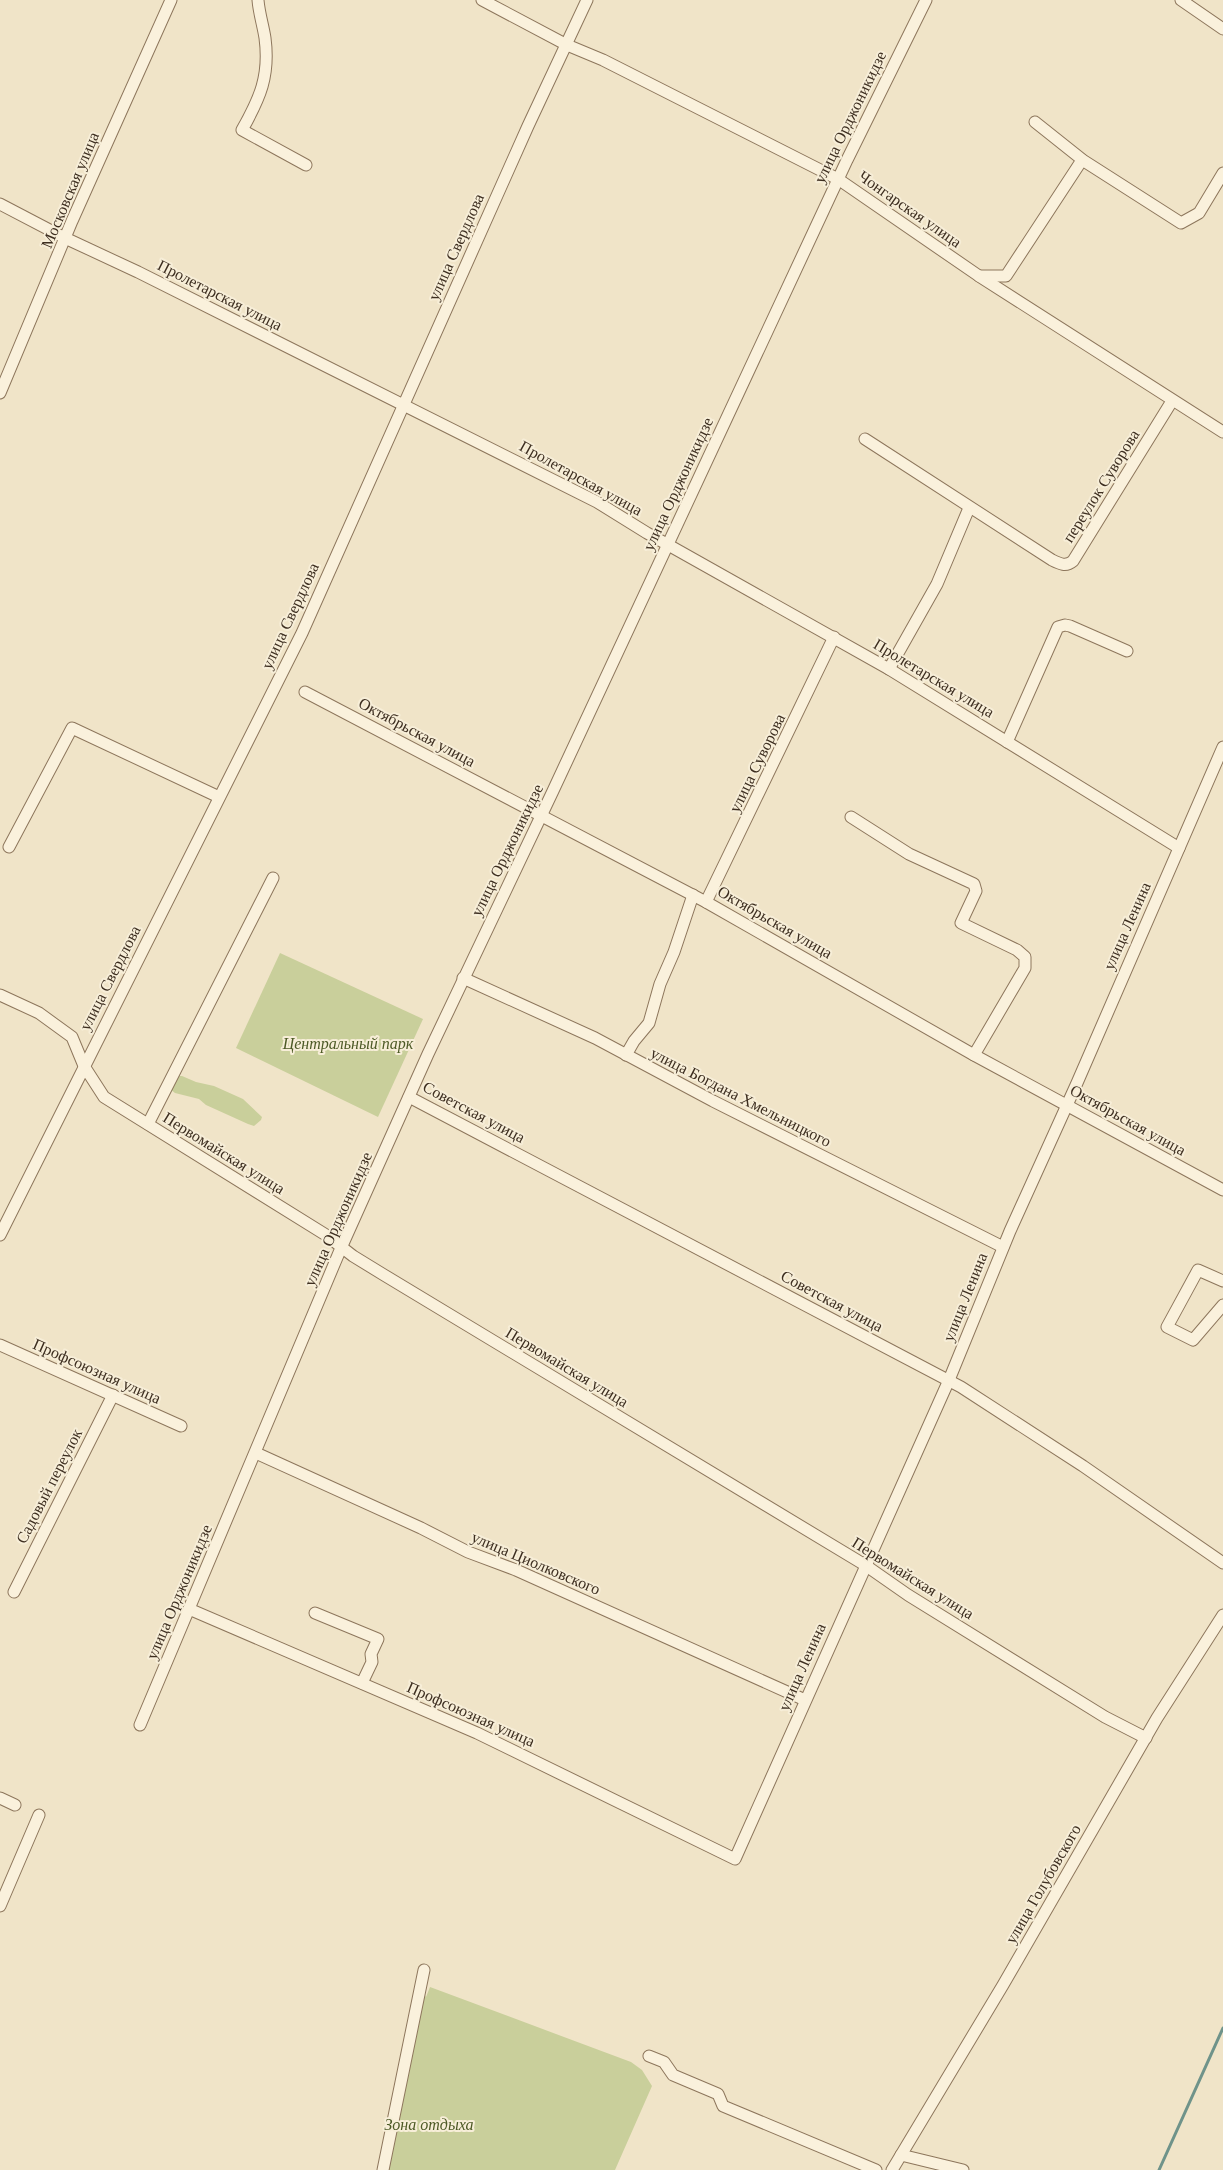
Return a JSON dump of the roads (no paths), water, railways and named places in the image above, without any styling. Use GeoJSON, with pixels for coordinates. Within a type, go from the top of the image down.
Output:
{"type":"FeatureCollection","features":[{"type":"Feature","properties":{"kind":"street","name":"Московская улица"},"geometry":{"type":"LineString","coordinates":[[0,393],[171,0]]}},
{"type":"Feature","properties":{"kind":"street"},"geometry":{"type":"LineString","coordinates":[[258,0],[266,46],[265,78],[259,100],[242,130],[306,165]]}},
{"type":"Feature","properties":{"kind":"street","name":"Чонгарская улица"},"geometry":{"type":"LineString","coordinates":[[482,0],[567,45],[603,60],[838,179],[979,276],[1223,432]]}},
{"type":"Feature","properties":{"kind":"street","name":"улица Свердлова"},"geometry":{"type":"LineString","coordinates":[[0,1235],[299,638],[528,126],[587,0]]}},
{"type":"Feature","properties":{"kind":"street","name":"улица Орджоникидзе"},"geometry":{"type":"LineString","coordinates":[[140,1725],[341,1248],[409,1097],[838,179],[926,0]]}},
{"type":"Feature","properties":{"kind":"street"},"geometry":{"type":"LineString","coordinates":[[1181,0],[1223,29]]}},
{"type":"Feature","properties":{"kind":"street"},"geometry":{"type":"LineString","coordinates":[[1035,122],[1082,160],[1181,223],[1199,213],[1223,173]]}},
{"type":"Feature","properties":{"kind":"street"},"geometry":{"type":"LineString","coordinates":[[979,276],[1006,276],[1082,160]]}},
{"type":"Feature","properties":{"kind":"street","name":"Пролетарская улица"},"geometry":{"type":"LineString","coordinates":[[0,204],[596,502],[889,669],[1179,848]]}},
{"type":"Feature","properties":{"kind":"street","name":"переулок Суворова"},"geometry":{"type":"LineString","coordinates":[[865,439],[969,508],[1057,562],[1069,564],[1078,553],[1172,401]]}},
{"type":"Feature","properties":{"kind":"street"},"geometry":{"type":"LineString","coordinates":[[889,669],[937,584],[969,508]]}},
{"type":"Feature","properties":{"kind":"street"},"geometry":{"type":"LineString","coordinates":[[1007,742],[1058,627],[1062,625],[1070,626],[1127,651]]}},
{"type":"Feature","properties":{"kind":"street","name":"улица Суворова"},"geometry":{"type":"LineString","coordinates":[[706,902],[834,637]]}},
{"type":"Feature","properties":{"kind":"street","name":"Октябрьская улица"},"geometry":{"type":"LineString","coordinates":[[305,692],[706,902],[974,1055],[1223,1190]]}},
{"type":"Feature","properties":{"kind":"street"},"geometry":{"type":"LineString","coordinates":[[9,847],[72,728],[219,797]]}},
{"type":"Feature","properties":{"kind":"street","name":"улица Ленина"},"geometry":{"type":"LineString","coordinates":[[735,1859],[949,1380],[1003,1247],[1067,1106],[1223,747]]}},
{"type":"Feature","properties":{"kind":"street"},"geometry":{"type":"LineString","coordinates":[[851,817],[909,854],[974,884],[976,891],[961,923],[1017,950],[1025,957],[1025,968],[974,1055]]}},
{"type":"Feature","properties":{"kind":"street"},"geometry":{"type":"LineString","coordinates":[[148,1124],[273,878]]}},
{"type":"Feature","properties":{"kind":"street"},"geometry":{"type":"LineString","coordinates":[[626,1055],[634,1041],[649,1023],[660,984],[674,952],[693,895]]}},
{"type":"Feature","properties":{"kind":"street","name":"улица Богдана Хмельницкого"},"geometry":{"type":"LineString","coordinates":[[464,978],[594,1038],[783,1137],[1003,1247]]}},
{"type":"Feature","properties":{"kind":"street","name":"Первомайская улица"},"geometry":{"type":"LineString","coordinates":[[0,995],[39,1014],[72,1037],[84,1066],[104,1097],[326,1235],[341,1248],[456,1320],[865,1565],[908,1595],[1105,1717],[1146,1738]]}},
{"type":"Feature","properties":{"kind":"street","name":"Советская улица"},"geometry":{"type":"LineString","coordinates":[[409,1097],[949,1380],[1084,1466],[1223,1563]]}},
{"type":"Feature","properties":{"kind":"street"},"geometry":{"type":"LineString","coordinates":[[1223,1281],[1198,1270],[1167,1327],[1193,1340],[1223,1305]]}},
{"type":"Feature","properties":{"kind":"street","name":"Профсоюзная улица"},"geometry":{"type":"LineString","coordinates":[[0,1345],[181,1426]]}},
{"type":"Feature","properties":{"kind":"street","name":"Садовый переулок"},"geometry":{"type":"LineString","coordinates":[[14,1592],[113,1395]]}},
{"type":"Feature","properties":{"kind":"street","name":"улица Циолковского"},"geometry":{"type":"LineString","coordinates":[[256,1453],[421,1528],[468,1552],[516,1570],[805,1700]]}},
{"type":"Feature","properties":{"kind":"street","name":"Профсоюзная улица"},"geometry":{"type":"LineString","coordinates":[[189,1609],[477,1733],[735,1859]]}},
{"type":"Feature","properties":{"kind":"street"},"geometry":{"type":"LineString","coordinates":[[316,1613],[378,1639],[371,1654],[372,1662],[362,1683]]}},
{"type":"Feature","properties":{"kind":"street","name":"улица Голубовского"},"geometry":{"type":"LineString","coordinates":[[892,2170],[1003,1985],[1146,1738],[1223,1615]]}},
{"type":"Feature","properties":{"kind":"street"},"geometry":{"type":"LineString","coordinates":[[0,1798],[15,1805]]}},
{"type":"Feature","properties":{"kind":"street"},"geometry":{"type":"LineString","coordinates":[[0,1906],[39,1815]]}},
{"type":"Feature","properties":{"kind":"street"},"geometry":{"type":"LineString","coordinates":[[383,2170],[424,1970]]}},
{"type":"Feature","properties":{"kind":"street"},"geometry":{"type":"LineString","coordinates":[[649,2056],[664,2062],[673,2075],[718,2094],[723,2106],[876,2170]]}},
{"type":"Feature","properties":{"kind":"street"},"geometry":{"type":"LineString","coordinates":[[901,2155],[963,2170]]}},
{"type":"Feature","properties":{"kind":"waterway"},"geometry":{"type":"LineString","coordinates":[[1159,2170],[1223,2028]]}},
{"type":"Feature","properties":{"kind":"park label","name":"Центральный парк"},"geometry":{"type":"Point","coordinates":[348,1043]}},
{"type":"Feature","properties":{"kind":"park label","name":"Зона отдыха"},"geometry":{"type":"Point","coordinates":[429,2124]}}]}
